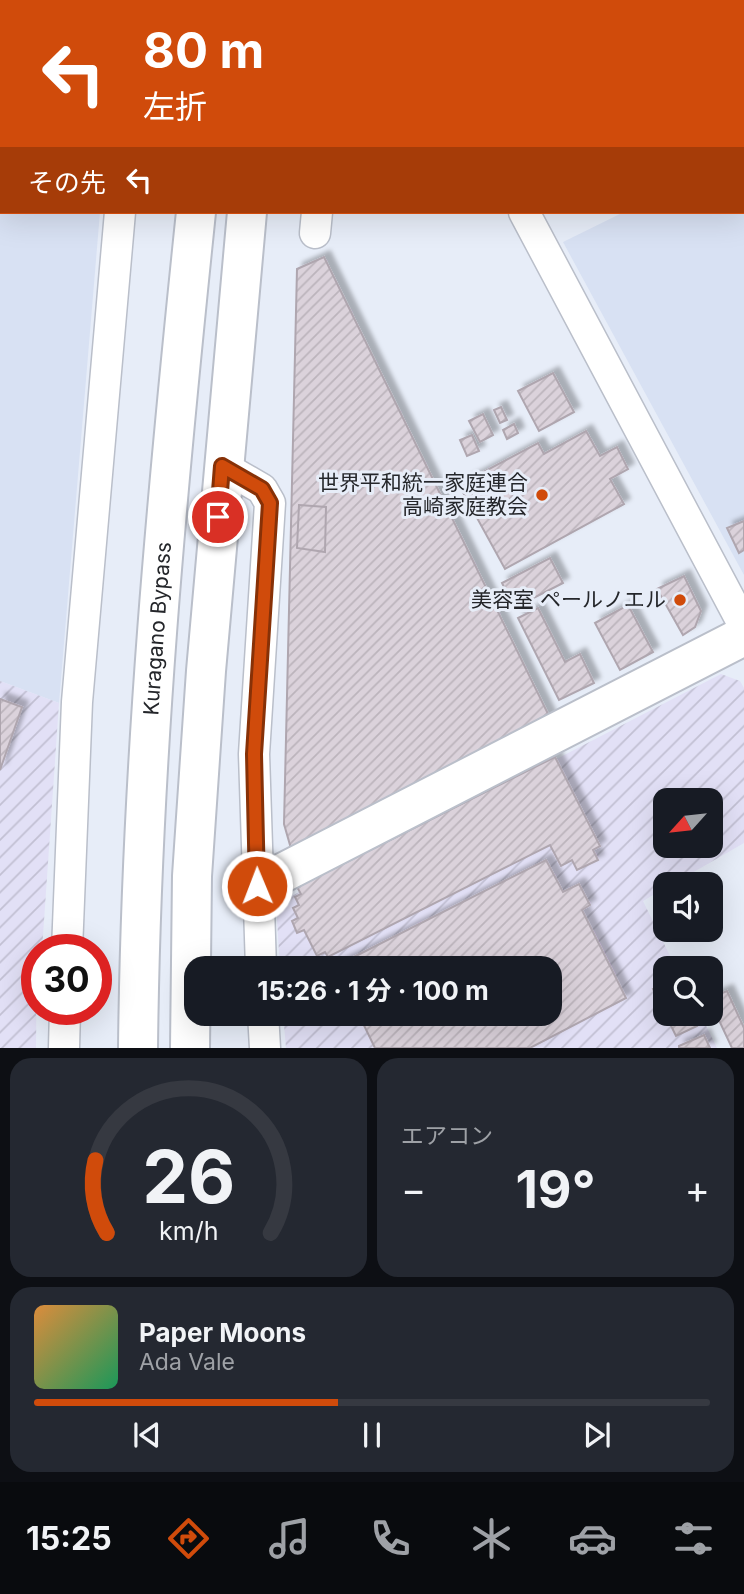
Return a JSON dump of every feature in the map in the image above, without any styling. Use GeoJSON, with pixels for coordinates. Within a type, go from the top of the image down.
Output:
{"type":"FeatureCollection","features":[{"type":"Feature","properties":{"kind":"main road","name":"Kuragano Bypass"},"geometry":{"type":"LineString","coordinates":[[138,1048],[142,846],[154,648],[196,214]]}},
{"type":"Feature","properties":{"kind":"main road"},"geometry":{"type":"LineString","coordinates":[[190,1048],[192,876],[222,466],[247,214]]}},
{"type":"Feature","properties":{"kind":"main road"},"geometry":{"type":"LineString","coordinates":[[257,886],[744,636]]}},
{"type":"Feature","properties":{"kind":"street"},"geometry":{"type":"LineString","coordinates":[[69,934],[77,702],[120,214]]}},
{"type":"Feature","properties":{"kind":"street"},"geometry":{"type":"LineString","coordinates":[[525,214],[744,626]]}},
{"type":"Feature","properties":{"kind":"street"},"geometry":{"type":"LineString","coordinates":[[222,466],[262,489],[270,503],[254,754],[260,956]]}},
{"type":"Feature","properties":{"kind":"street"},"geometry":{"type":"LineString","coordinates":[[64,1048],[65,1025]]}},
{"type":"Feature","properties":{"kind":"street"},"geometry":{"type":"LineString","coordinates":[[264,1026],[265,1048]]}},
{"type":"Feature","properties":{"kind":"shaded area"},"geometry":{"type":"Polygon","coordinates":[[[0,214],[100,214],[59,703],[0,681],[0,214]]]}},
{"type":"Feature","properties":{"kind":"shaded area"},"geometry":{"type":"Polygon","coordinates":[[[620,214],[744,214],[744,575],[563,242],[620,214]]]}},
{"type":"Feature","properties":{"kind":"shaded area"},"geometry":{"type":"Polygon","coordinates":[[[721,674],[740,681],[744,688],[744,843],[723,855],[723,788],[653,788],[653,858],[718,858],[694,872],[653,872],[653,895],[643,901],[653,921],[653,942],[663,942],[670,956],[653,956],[653,1026],[706,1026],[717,1048],[286,1048],[284,1026],[562,1026],[562,956],[279,956],[276,904],[721,674]]]}},
{"type":"Feature","properties":{"kind":"shaded area"},"geometry":{"type":"Polygon","coordinates":[[[0,681],[59,703],[43,934],[21,934],[21,1025],[36,1025],[36,1048],[0,1048],[0,681]]]}},
{"type":"Feature","properties":{"kind":"building"},"geometry":{"type":"Polygon","coordinates":[[[324,257],[551,720],[292,852],[284,824],[297,269],[324,257]]]}},
{"type":"Feature","properties":{"kind":"building"},"geometry":{"type":"Polygon","coordinates":[[[553,373],[574,412],[539,431],[518,391],[553,373]]]}},
{"type":"Feature","properties":{"kind":"building"},"geometry":{"type":"Polygon","coordinates":[[[501,407],[507,420],[500,423],[494,410],[501,407]]]}},
{"type":"Feature","properties":{"kind":"building"},"geometry":{"type":"Polygon","coordinates":[[[483,414],[493,435],[480,442],[469,421],[483,414]]]}},
{"type":"Feature","properties":{"kind":"building"},"geometry":{"type":"Polygon","coordinates":[[[514,424],[518,433],[507,439],[503,430],[514,424]]]}},
{"type":"Feature","properties":{"kind":"building","name":"世界平和統一家庭連合 高崎家庭教会"},"geometry":{"type":"Polygon","coordinates":[[[586,431],[600,456],[617,447],[628,469],[610,479],[624,504],[505,569],[459,485],[538,443],[544,454],[586,431]]]}},
{"type":"Feature","properties":{"kind":"building"},"geometry":{"type":"Polygon","coordinates":[[[472,435],[479,451],[467,456],[460,440],[472,435]]]}},
{"type":"Feature","properties":{"kind":"building"},"geometry":{"type":"Polygon","coordinates":[[[299,505],[326,507],[325,552],[297,548],[299,505]]]}},
{"type":"Feature","properties":{"kind":"building"},"geometry":{"type":"Polygon","coordinates":[[[744,521],[744,550],[739,553],[727,528],[744,521]]]}},
{"type":"Feature","properties":{"kind":"building"},"geometry":{"type":"Polygon","coordinates":[[[550,558],[563,583],[514,608],[502,583],[550,558]]]}},
{"type":"Feature","properties":{"kind":"building","name":"美容室 ペールノエル"},"geometry":{"type":"Polygon","coordinates":[[[684,576],[701,611],[695,627],[683,635],[657,589],[684,576]]]}},
{"type":"Feature","properties":{"kind":"building"},"geometry":{"type":"Polygon","coordinates":[[[628,605],[653,652],[620,670],[595,623],[628,605]]]}},
{"type":"Feature","properties":{"kind":"building"},"geometry":{"type":"Polygon","coordinates":[[[538,608],[565,662],[580,654],[594,683],[559,700],[518,618],[538,608]]]}},
{"type":"Feature","properties":{"kind":"building"},"geometry":{"type":"Polygon","coordinates":[[[0,699],[22,707],[0,770],[0,699]]]}},
{"type":"Feature","properties":{"kind":"building"},"geometry":{"type":"Polygon","coordinates":[[[555,757],[600,846],[593,850],[598,860],[577,870],[572,860],[561,866],[550,845],[330,956],[325,952],[317,956],[304,930],[297,933],[292,921],[298,918],[293,908],[299,905],[295,897],[301,894],[297,887],[555,757]]]}},
{"type":"Feature","properties":{"kind":"building"},"geometry":{"type":"Polygon","coordinates":[[[546,860],[563,892],[579,884],[590,905],[582,910],[626,998],[530,1048],[375,1048],[364,1026],[562,1026],[562,956],[356,956],[546,860]]]}},
{"type":"Feature","properties":{"kind":"building"},"geometry":{"type":"Polygon","coordinates":[[[727,991],[744,1028],[744,1048],[732,1048],[722,1026],[723,993],[727,991]]]}},
{"type":"Feature","properties":{"kind":"building"},"geometry":{"type":"Polygon","coordinates":[[[671,1026],[697,1026],[676,1036],[671,1026]]]}},
{"type":"Feature","properties":{"kind":"building"},"geometry":{"type":"Polygon","coordinates":[[[704,1035],[710,1048],[679,1048],[679,1046],[704,1035]]]}},
{"type":"Feature","properties":{"kind":"place","name":"世界平和統一家庭連合 高崎家庭教会"},"geometry":{"type":"Point","coordinates":[542,495]}},
{"type":"Feature","properties":{"kind":"place","name":"美容室 ペールノエル"},"geometry":{"type":"Point","coordinates":[680,600]}},
{"type":"Feature","properties":{"kind":"route"},"geometry":{"type":"LineString","coordinates":[[218,517],[222,466],[262,489],[270,503],[254,754],[257,886]]}}]}
